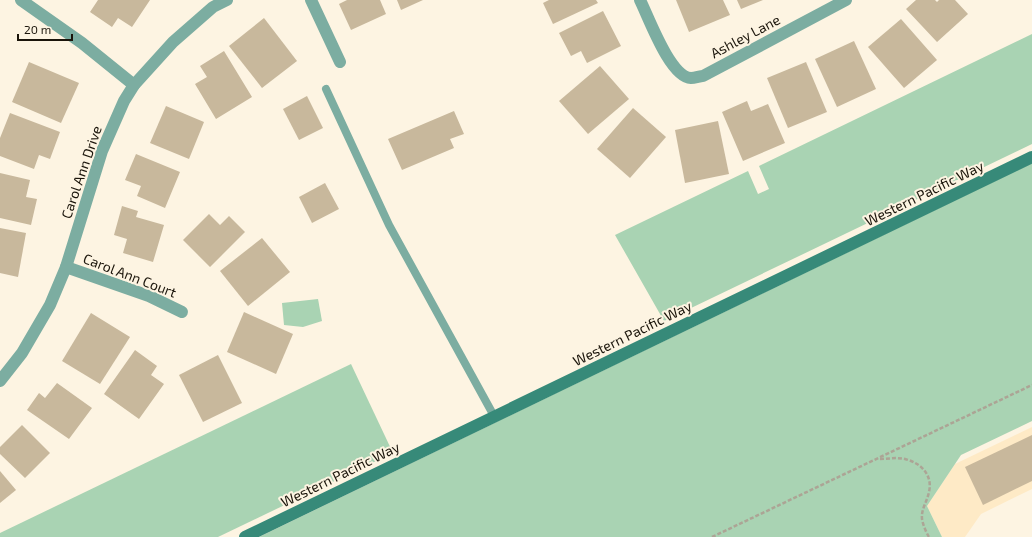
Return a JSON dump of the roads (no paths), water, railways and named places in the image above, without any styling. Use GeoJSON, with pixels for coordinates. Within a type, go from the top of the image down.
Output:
{"type":"FeatureCollection","features":[{"type":"Feature","properties":{"kind":"street"},"geometry":{"type":"LineString","coordinates":[[21,0],[82,43],[134,85]]}},
{"type":"Feature","properties":{"kind":"street","name":"Carol Ann Drive"},"geometry":{"type":"LineString","coordinates":[[0,380],[22,353],[46,312],[66,267],[102,151],[124,101],[134,85],[173,42],[213,7],[227,0]]}},
{"type":"Feature","properties":{"kind":"street"},"geometry":{"type":"LineString","coordinates":[[311,0],[340,62]]}},
{"type":"Feature","properties":{"kind":"street","name":"Ashley Lane"},"geometry":{"type":"LineString","coordinates":[[640,0],[664,52],[678,73],[691,78],[703,76],[846,0]]}},
{"type":"Feature","properties":{"kind":"street","name":"Western Pacific Way"},"geometry":{"type":"LineString","coordinates":[[245,537],[1032,157]]}},
{"type":"Feature","properties":{"kind":"street","name":"Carol Ann Court"},"geometry":{"type":"LineString","coordinates":[[66,267],[149,296],[182,312]]}},
{"type":"Feature","properties":{"kind":"lane"},"geometry":{"type":"LineString","coordinates":[[326,89],[389,225],[494,416]]}}]}
